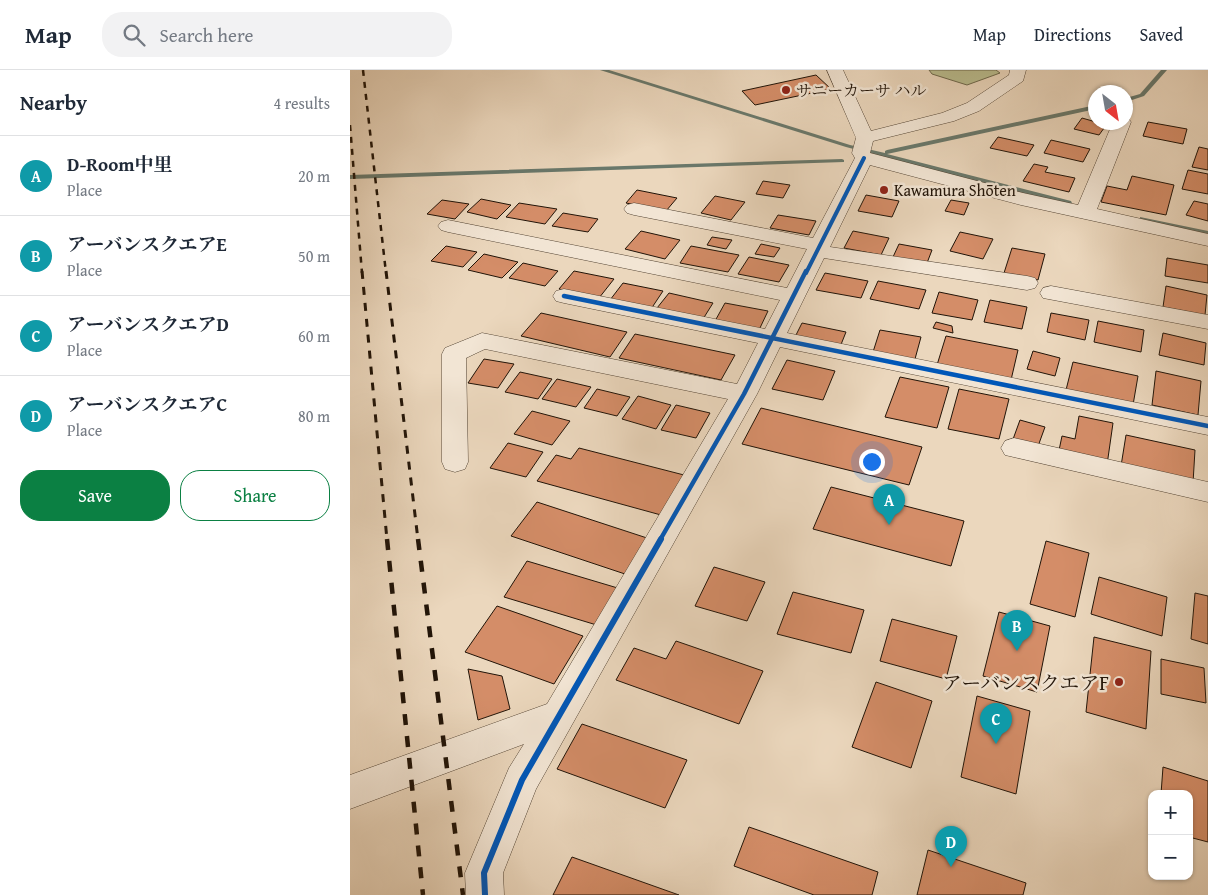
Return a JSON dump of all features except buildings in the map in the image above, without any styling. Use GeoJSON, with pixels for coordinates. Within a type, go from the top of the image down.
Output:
{"type":"FeatureCollection","features":[{"type":"Feature","properties":{"kind":"street"},"geometry":{"type":"LineString","coordinates":[[485,895],[484,873],[522,780],[744,394],[818,248],[863,149],[835,70]]}},
{"type":"Feature","properties":{"kind":"street"},"geometry":{"type":"LineString","coordinates":[[863,149],[973,107],[1016,77],[1018,70]]}},
{"type":"Feature","properties":{"kind":"street"},"geometry":{"type":"LineString","coordinates":[[1086,209],[1119,130]]}},
{"type":"Feature","properties":{"kind":"street"},"geometry":{"type":"LineString","coordinates":[[863,149],[1208,240]]}},
{"type":"Feature","properties":{"kind":"street"},"geometry":{"type":"LineString","coordinates":[[634,209],[818,248],[1027,283]]}},
{"type":"Feature","properties":{"kind":"street"},"geometry":{"type":"LineString","coordinates":[[448,226],[794,296]]}},
{"type":"Feature","properties":{"kind":"street"},"geometry":{"type":"LineString","coordinates":[[1051,293],[1208,322]]}},
{"type":"Feature","properties":{"kind":"street"},"geometry":{"type":"LineString","coordinates":[[564,296],[1208,426]]}},
{"type":"Feature","properties":{"kind":"street"},"geometry":{"type":"LineString","coordinates":[[454,462],[454,354],[482,341],[744,394]]}},
{"type":"Feature","properties":{"kind":"street"},"geometry":{"type":"LineString","coordinates":[[1014,448],[1208,492]]}},
{"type":"Feature","properties":{"kind":"street"},"geometry":{"type":"LineString","coordinates":[[350,792],[560,716]]}},
{"type":"Feature","properties":{"kind":"green space"},"geometry":{"type":"Polygon","coordinates":[[[929,70],[996,70],[1000,73],[967,85],[932,74],[929,70]]]}},
{"type":"Feature","properties":{"kind":"waterway"},"geometry":{"type":"LineString","coordinates":[[603,70],[848,146],[1068,203]]}},
{"type":"Feature","properties":{"kind":"waterway"},"geometry":{"type":"LineString","coordinates":[[1133,98],[1142,95],[1164,70]]}},
{"type":"Feature","properties":{"kind":"waterway"},"geometry":{"type":"LineString","coordinates":[[887,152],[1088,109]]}},
{"type":"Feature","properties":{"kind":"waterway"},"geometry":{"type":"LineString","coordinates":[[350,177],[842,161]]}},
{"type":"Feature","properties":{"kind":"waterway"},"geometry":{"type":"LineString","coordinates":[[1143,219],[1208,233]]}},
{"type":"Feature","properties":{"kind":"railway"},"geometry":{"type":"LineString","coordinates":[[363,70],[386,273]]}},
{"type":"Feature","properties":{"kind":"railway"},"geometry":{"type":"LineString","coordinates":[[350,125],[362,273]]}},
{"type":"Feature","properties":{"kind":"railway"},"geometry":{"type":"LineString","coordinates":[[362,271],[387,540]]}},
{"type":"Feature","properties":{"kind":"railway"},"geometry":{"type":"LineString","coordinates":[[386,271],[418,540]]}},
{"type":"Feature","properties":{"kind":"railway"},"geometry":{"type":"LineString","coordinates":[[387,539],[423,895]]}},
{"type":"Feature","properties":{"kind":"railway"},"geometry":{"type":"LineString","coordinates":[[418,539],[463,895]]}},
{"type":"Feature","properties":{"kind":"cycle path"},"geometry":{"type":"LineString","coordinates":[[485,895],[484,873],[522,780],[744,394],[864,158]]}},
{"type":"Feature","properties":{"kind":"cycle path"},"geometry":{"type":"LineString","coordinates":[[564,296],[1208,426]]}},
{"type":"Feature","properties":{"kind":"place","name":"サニーカーサ ハル"},"geometry":{"type":"Point","coordinates":[786,90]}},
{"type":"Feature","properties":{"kind":"place","name":"Kawamura Shōten"},"geometry":{"type":"Point","coordinates":[884,190]}},
{"type":"Feature","properties":{"kind":"place","name":"D-Room中里"},"geometry":{"type":"Point","coordinates":[889,525]}},
{"type":"Feature","properties":{"kind":"place","name":"アーバンスクエアE"},"geometry":{"type":"Point","coordinates":[1017,651]}},
{"type":"Feature","properties":{"kind":"place","name":"アーバンスクエアF"},"geometry":{"type":"Point","coordinates":[1119,682]}},
{"type":"Feature","properties":{"kind":"place","name":"アーバンスクエアD"},"geometry":{"type":"Point","coordinates":[996,744]}},
{"type":"Feature","properties":{"kind":"place","name":"アーバンスクエアC"},"geometry":{"type":"Point","coordinates":[951,867]}}]}
